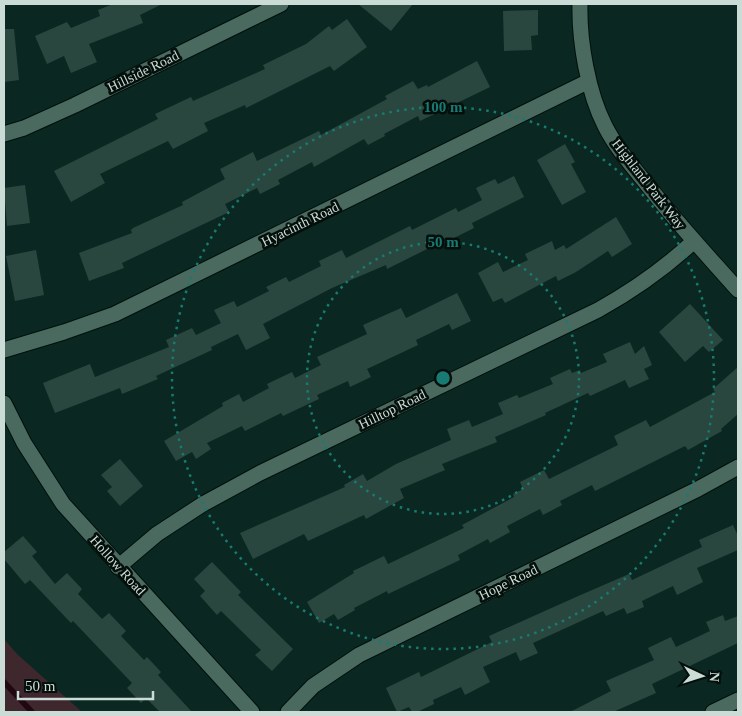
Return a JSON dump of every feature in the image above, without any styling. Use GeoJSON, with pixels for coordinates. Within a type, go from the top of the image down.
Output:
{"type":"FeatureCollection","features":[{"type":"Feature","properties":{"kind":"street","name":"Hillside Road"},"geometry":{"type":"LineString","coordinates":[[4,134],[24,128],[75,105],[281,4]]}},
{"type":"Feature","properties":{"kind":"street","name":"Highland Park Way"},"geometry":{"type":"LineString","coordinates":[[580,4],[580,20],[589,81],[604,124],[618,150],[694,241],[738,290]]}},
{"type":"Feature","properties":{"kind":"street","name":"Hyacinth Road"},"geometry":{"type":"LineString","coordinates":[[4,350],[115,314],[589,81]]}},
{"type":"Feature","properties":{"kind":"street","name":"Hilltop Road"},"geometry":{"type":"LineString","coordinates":[[118,567],[157,534],[196,509],[260,473],[598,310],[635,289],[670,263],[694,241]]}},
{"type":"Feature","properties":{"kind":"street","name":"Hollow Road"},"geometry":{"type":"LineString","coordinates":[[4,402],[49,485],[63,504],[118,567],[252,712]]}},
{"type":"Feature","properties":{"kind":"street","name":"Hope Road"},"geometry":{"type":"LineString","coordinates":[[288,712],[313,686],[359,654],[698,489],[738,467]]}},
{"type":"Feature","properties":{"kind":"street"},"geometry":{"type":"LineString","coordinates":[[713,712],[738,700]]}},
{"type":"Feature","properties":{"kind":"shaded area"},"geometry":{"type":"Polygon","coordinates":[[[4,639],[17,654],[82,712],[4,712],[4,639]]]}},
{"type":"Feature","properties":{"kind":"building"},"geometry":{"type":"Polygon","coordinates":[[[113,4],[162,4],[140,15],[143,23],[89,44],[97,62],[71,73],[64,56],[47,64],[35,36],[67,22],[71,28],[100,16],[98,10],[113,4]]]}},
{"type":"Feature","properties":{"kind":"building"},"geometry":{"type":"Polygon","coordinates":[[[358,4],[413,4],[391,31],[358,4]]]}},
{"type":"Feature","properties":{"kind":"building"},"geometry":{"type":"Polygon","coordinates":[[[538,10],[538,35],[531,36],[532,50],[504,51],[503,11],[538,10]]]}},
{"type":"Feature","properties":{"kind":"building"},"geometry":{"type":"Polygon","coordinates":[[[347,19],[367,47],[334,71],[330,66],[246,108],[245,105],[204,123],[208,131],[173,149],[168,141],[100,174],[105,183],[71,202],[54,171],[158,119],[155,114],[191,97],[193,101],[265,69],[263,65],[306,44],[329,26],[332,30],[347,19]]]}},
{"type":"Feature","properties":{"kind":"building"},"geometry":{"type":"Polygon","coordinates":[[[4,29],[14,29],[19,80],[4,82],[4,29]]]}},
{"type":"Feature","properties":{"kind":"building"},"geometry":{"type":"Polygon","coordinates":[[[477,61],[490,87],[420,121],[418,116],[368,145],[364,139],[314,167],[312,162],[278,180],[280,184],[260,194],[257,188],[225,204],[229,212],[122,263],[124,268],[89,281],[79,253],[132,233],[131,230],[133,228],[183,205],[182,202],[225,179],[220,169],[253,152],[257,161],[319,131],[321,135],[387,99],[385,96],[413,81],[418,89],[427,85],[428,87],[477,61]]]}},
{"type":"Feature","properties":{"kind":"building"},"geometry":{"type":"Polygon","coordinates":[[[565,144],[575,162],[571,164],[586,192],[562,205],[537,160],[565,144]]]}},
{"type":"Feature","properties":{"kind":"building"},"geometry":{"type":"Polygon","coordinates":[[[514,176],[524,197],[472,223],[474,228],[440,245],[439,243],[387,269],[386,265],[332,288],[263,324],[270,338],[246,350],[238,334],[211,347],[212,350],[156,376],[158,379],[122,394],[120,388],[55,413],[43,383],[90,364],[95,377],[169,347],[166,340],[192,328],[196,335],[221,323],[214,310],[234,301],[237,307],[269,291],[266,287],[286,277],[289,282],[321,266],[319,261],[342,250],[346,258],[410,226],[412,230],[456,208],[458,212],[482,200],[476,188],[495,179],[498,184],[514,176]]]}},
{"type":"Feature","properties":{"kind":"building"},"geometry":{"type":"Polygon","coordinates":[[[25,185],[30,223],[7,226],[4,188],[25,185]]]}},
{"type":"Feature","properties":{"kind":"building"},"geometry":{"type":"Polygon","coordinates":[[[616,217],[632,244],[612,257],[608,251],[576,272],[558,281],[556,276],[505,303],[502,298],[493,302],[478,273],[498,262],[503,272],[528,260],[525,254],[552,241],[555,250],[564,245],[566,249],[616,217]]]}},
{"type":"Feature","properties":{"kind":"building"},"geometry":{"type":"Polygon","coordinates":[[[36,250],[44,295],[15,301],[6,256],[36,250]]]}},
{"type":"Feature","properties":{"kind":"building"},"geometry":{"type":"Polygon","coordinates":[[[457,293],[471,321],[452,330],[449,324],[416,340],[418,345],[367,369],[371,377],[350,387],[348,381],[317,395],[319,399],[283,416],[281,413],[245,431],[242,426],[207,443],[211,449],[196,459],[192,452],[176,461],[164,441],[223,406],[222,403],[239,394],[243,402],[269,388],[267,384],[292,372],[295,378],[321,365],[317,357],[367,334],[363,325],[401,308],[406,318],[457,293]]]}},
{"type":"Feature","properties":{"kind":"building"},"geometry":{"type":"Polygon","coordinates":[[[690,304],[723,340],[709,352],[703,346],[685,362],[659,332],[690,304]]]}},
{"type":"Feature","properties":{"kind":"building"},"geometry":{"type":"Polygon","coordinates":[[[630,342],[635,354],[644,346],[652,365],[644,369],[649,379],[629,388],[625,380],[590,396],[588,393],[545,413],[546,415],[495,437],[497,442],[442,464],[445,470],[400,489],[404,498],[366,519],[364,515],[308,541],[304,534],[253,559],[240,533],[345,487],[344,485],[363,474],[367,481],[396,464],[451,440],[447,429],[469,420],[472,427],[503,414],[498,403],[517,395],[519,398],[553,384],[550,378],[570,369],[572,373],[580,370],[581,373],[607,362],[603,354],[630,342]]]}},
{"type":"Feature","properties":{"kind":"building"},"geometry":{"type":"Polygon","coordinates":[[[738,367],[738,414],[721,429],[722,431],[688,450],[685,446],[595,491],[592,485],[560,501],[562,505],[543,515],[540,509],[507,526],[510,532],[490,543],[488,539],[458,555],[460,560],[388,594],[387,591],[354,608],[355,610],[338,620],[334,614],[319,623],[307,602],[354,573],[353,571],[384,556],[388,564],[464,528],[462,525],[514,497],[513,494],[523,489],[520,482],[544,470],[549,479],[618,445],[614,436],[646,420],[650,427],[715,392],[713,389],[738,367]]]}},
{"type":"Feature","properties":{"kind":"building"},"geometry":{"type":"Polygon","coordinates":[[[120,459],[143,486],[120,506],[107,491],[112,487],[101,475],[120,459]]]}},
{"type":"Feature","properties":{"kind":"building"},"geometry":{"type":"Polygon","coordinates":[[[733,525],[738,536],[738,550],[697,568],[703,582],[677,595],[673,586],[642,601],[644,607],[627,614],[624,608],[606,616],[603,611],[533,643],[538,653],[520,661],[516,652],[483,667],[490,682],[465,695],[461,687],[433,700],[434,704],[417,712],[412,712],[409,707],[397,712],[386,688],[419,672],[421,677],[492,642],[489,636],[576,597],[629,574],[632,580],[702,547],[699,540],[733,525]]]}},
{"type":"Feature","properties":{"kind":"building"},"geometry":{"type":"Polygon","coordinates":[[[23,536],[37,552],[32,556],[55,584],[67,573],[82,589],[78,594],[102,619],[109,613],[126,631],[121,636],[144,660],[147,657],[161,672],[158,675],[192,712],[160,712],[146,698],[141,703],[127,688],[132,683],[73,621],[71,623],[30,580],[25,584],[4,559],[4,552],[23,536]]]}},
{"type":"Feature","properties":{"kind":"building"},"geometry":{"type":"Polygon","coordinates":[[[212,562],[241,592],[238,595],[293,649],[272,671],[255,655],[261,650],[221,611],[217,615],[200,596],[205,591],[194,579],[212,562]]]}},
{"type":"Feature","properties":{"kind":"building"},"geometry":{"type":"Polygon","coordinates":[[[723,615],[725,621],[738,616],[738,643],[652,684],[656,693],[613,712],[570,712],[611,691],[606,681],[654,660],[648,648],[671,637],[676,647],[710,631],[706,622],[723,615]]]}},
{"type":"Feature","properties":{"kind":"waterway"},"geometry":{"type":"LineString","coordinates":[[4,682],[32,712]]}}]}
